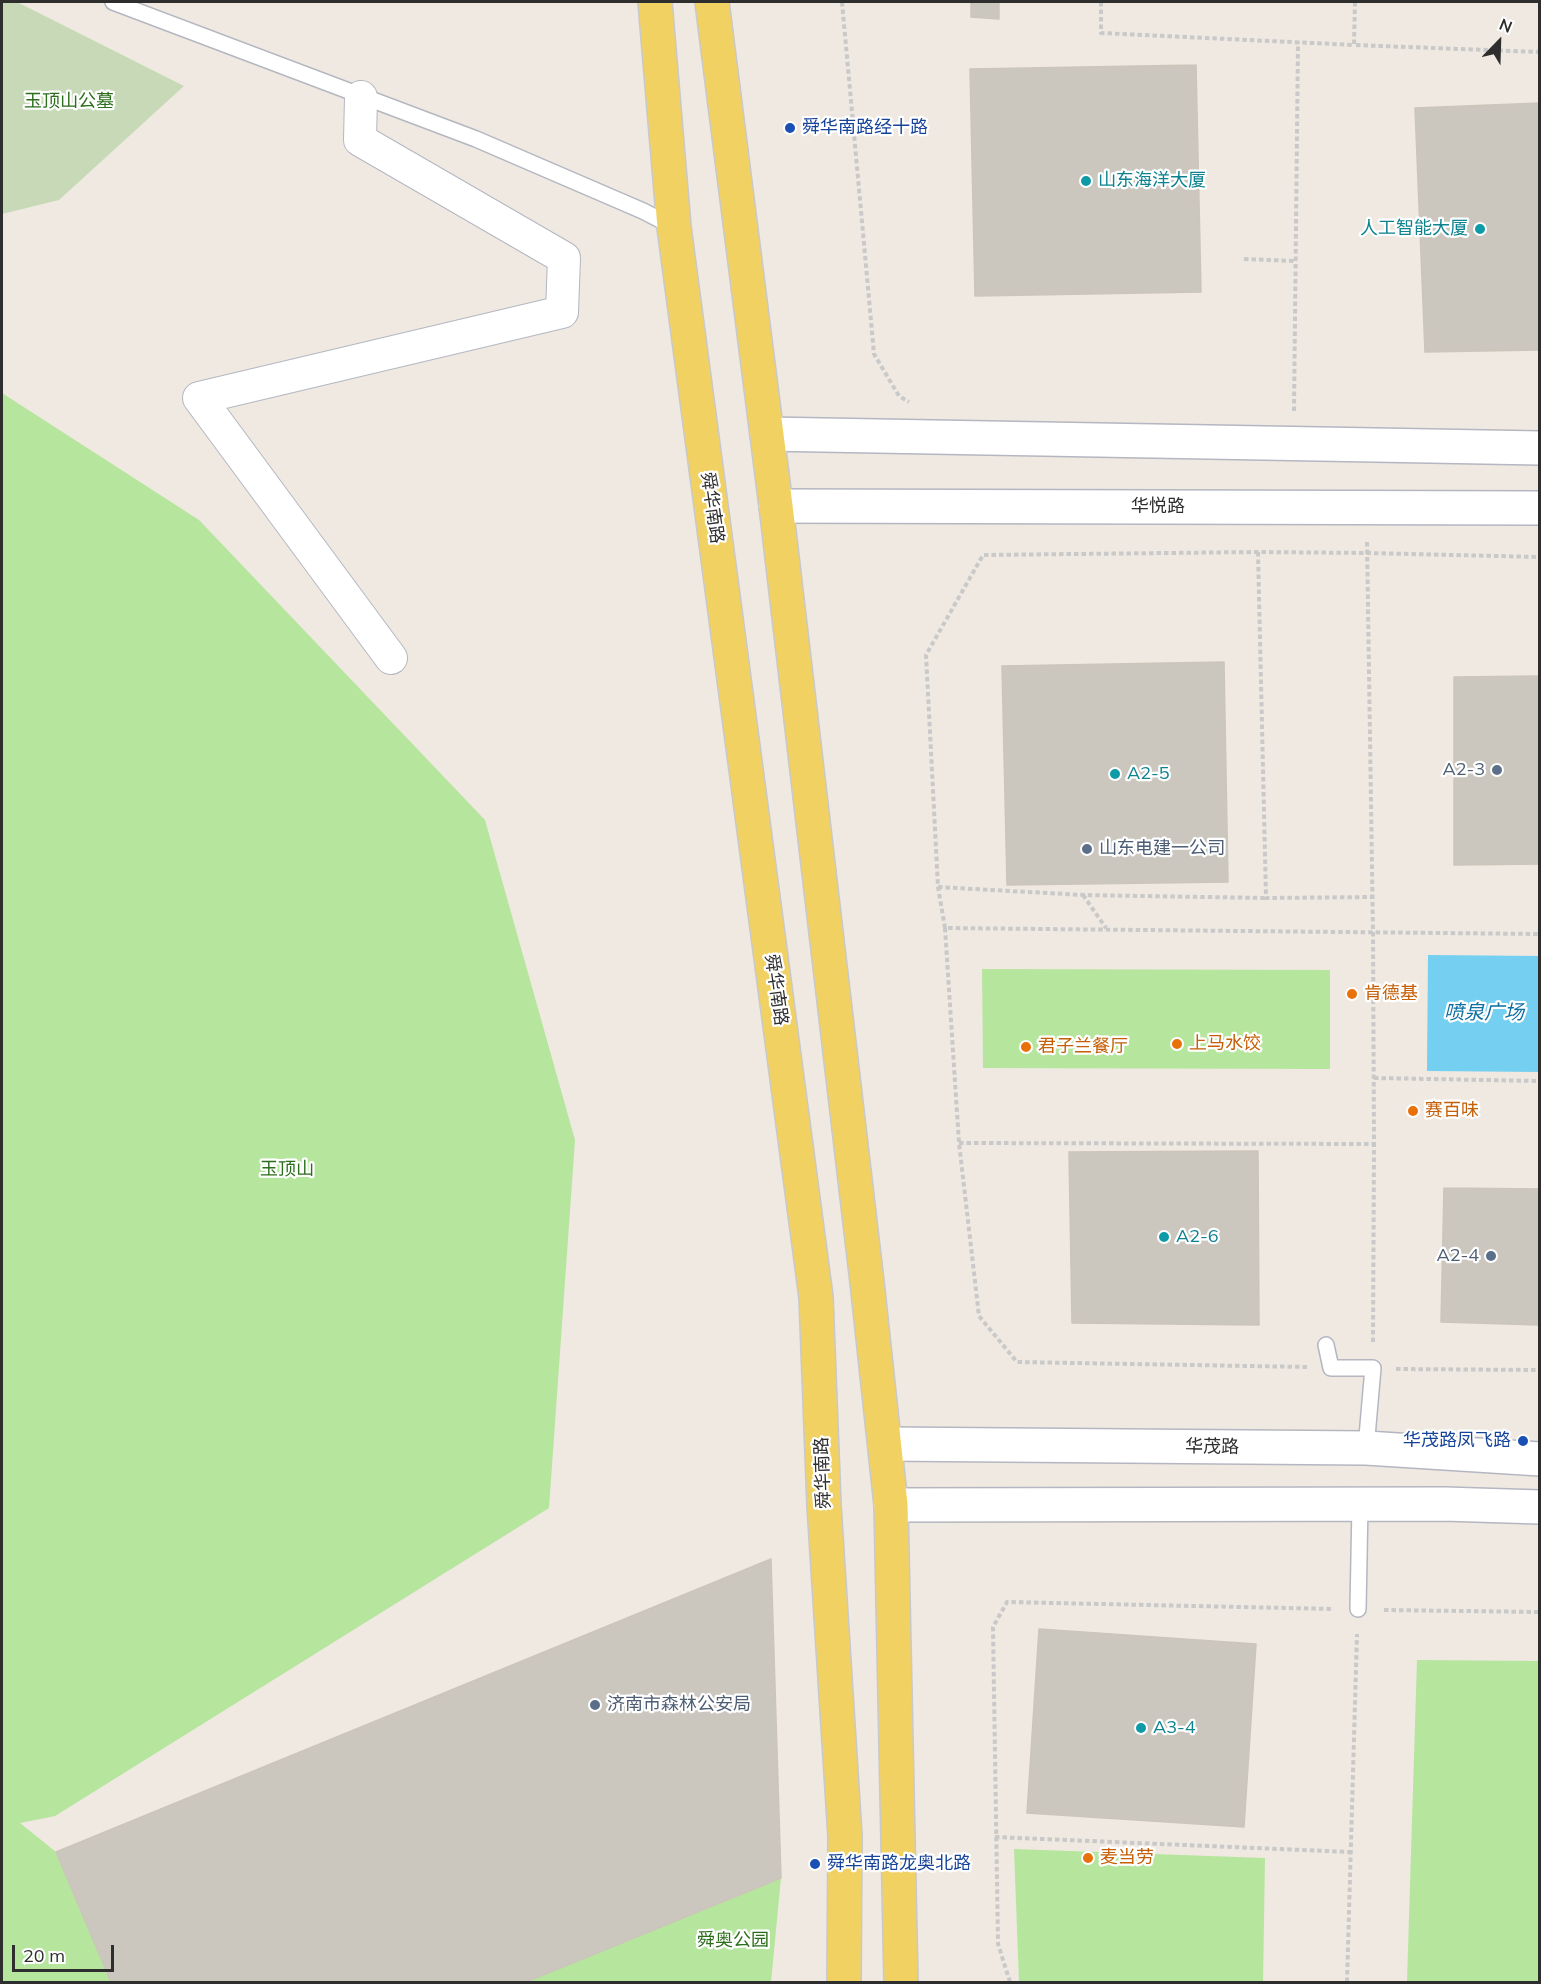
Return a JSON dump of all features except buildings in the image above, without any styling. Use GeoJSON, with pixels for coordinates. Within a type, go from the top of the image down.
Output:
{"type":"FeatureCollection","features":[{"type":"Feature","properties":{"kind":"main road","name":"舜华南路"},"geometry":{"type":"LineString","coordinates":[[655,2],[674,227],[816,1297],[824,1505],[845,1836],[844,1983]]}},
{"type":"Feature","properties":{"kind":"main road"},"geometry":{"type":"LineString","coordinates":[[712,2],[776,506],[891,1505],[901,1983]]}},
{"type":"Feature","properties":{"kind":"street"},"geometry":{"type":"LineString","coordinates":[[361,97],[360,140],[564,258],[562,312],[199,398],[391,658]]}},
{"type":"Feature","properties":{"kind":"street"},"geometry":{"type":"LineString","coordinates":[[767,434],[1539,448]]}},
{"type":"Feature","properties":{"kind":"street","name":"华悦路"},"geometry":{"type":"LineString","coordinates":[[776,506],[1539,508]]}},
{"type":"Feature","properties":{"kind":"street","name":"华茂路"},"geometry":{"type":"LineString","coordinates":[[885,1444],[1366,1448],[1539,1459]]}},
{"type":"Feature","properties":{"kind":"street"},"geometry":{"type":"LineString","coordinates":[[891,1505],[1444,1504],[1539,1507]]}},
{"type":"Feature","properties":{"kind":"lane"},"geometry":{"type":"LineString","coordinates":[[112,2],[476,139],[643,211],[674,227]]}},
{"type":"Feature","properties":{"kind":"lane"},"geometry":{"type":"LineString","coordinates":[[1326,1345],[1330,1368],[1373,1368],[1366,1448]]}},
{"type":"Feature","properties":{"kind":"lane"},"geometry":{"type":"LineString","coordinates":[[1358,1609],[1360,1505]]}},
{"type":"Feature","properties":{"kind":"path"},"geometry":{"type":"LineString","coordinates":[[842,2],[874,354],[898,396],[915,406]]}},
{"type":"Feature","properties":{"kind":"path"},"geometry":{"type":"LineString","coordinates":[[1101,2],[1101,33],[1539,52]]}},
{"type":"Feature","properties":{"kind":"path"},"geometry":{"type":"LineString","coordinates":[[1354,45],[1355,2]]}},
{"type":"Feature","properties":{"kind":"path"},"geometry":{"type":"LineString","coordinates":[[1294,417],[1298,42]]}},
{"type":"Feature","properties":{"kind":"path"},"geometry":{"type":"LineString","coordinates":[[1244,259],[1295,261]]}},
{"type":"Feature","properties":{"kind":"path"},"geometry":{"type":"LineString","coordinates":[[1368,507],[1373,897],[1373,1368],[1539,1370]]}},
{"type":"Feature","properties":{"kind":"path"},"geometry":{"type":"LineString","coordinates":[[1258,552],[1266,898]]}},
{"type":"Feature","properties":{"kind":"path"},"geometry":{"type":"LineString","coordinates":[[1330,1368],[1017,1362],[978,1316],[959,1143],[945,928],[938,887],[926,655],[983,555],[1258,552],[1539,557]]}},
{"type":"Feature","properties":{"kind":"path"},"geometry":{"type":"LineString","coordinates":[[938,887],[1083,895],[1373,897]]}},
{"type":"Feature","properties":{"kind":"path"},"geometry":{"type":"LineString","coordinates":[[1083,895],[1106,929]]}},
{"type":"Feature","properties":{"kind":"path"},"geometry":{"type":"LineString","coordinates":[[945,928],[1539,934]]}},
{"type":"Feature","properties":{"kind":"path"},"geometry":{"type":"LineString","coordinates":[[1374,1078],[1539,1081]]}},
{"type":"Feature","properties":{"kind":"path"},"geometry":{"type":"LineString","coordinates":[[959,1143],[1374,1144]]}},
{"type":"Feature","properties":{"kind":"path"},"geometry":{"type":"LineString","coordinates":[[1010,1983],[998,1944],[993,1627],[1007,1602],[1539,1612]]}},
{"type":"Feature","properties":{"kind":"path"},"geometry":{"type":"LineString","coordinates":[[1347,1983],[1358,1609]]}},
{"type":"Feature","properties":{"kind":"path"},"geometry":{"type":"LineString","coordinates":[[995,1837],[1350,1852]]}},
{"type":"Feature","properties":{"kind":"green space","name":"玉顶山公墓"},"geometry":{"type":"Polygon","coordinates":[[[2,2],[17,2],[184,86],[59,200],[2,214],[2,2]]]}},
{"type":"Feature","properties":{"kind":"green space","name":"玉顶山"},"geometry":{"type":"Polygon","coordinates":[[[2,393],[199,520],[485,820],[575,1140],[549,1508],[55,1816],[20,1823],[56,1852],[111,1982],[2,1982],[2,393]]]}},
{"type":"Feature","properties":{"kind":"green space"},"geometry":{"type":"Polygon","coordinates":[[[982,969],[1330,970],[1330,1069],[983,1068],[982,969]]]}},
{"type":"Feature","properties":{"kind":"green space"},"geometry":{"type":"Polygon","coordinates":[[[1417,1660],[1539,1661],[1539,1982],[1407,1982],[1417,1660]]]}},
{"type":"Feature","properties":{"kind":"green space"},"geometry":{"type":"Polygon","coordinates":[[[1014,1849],[1265,1858],[1263,1982],[1019,1982],[1014,1849]]]}},
{"type":"Feature","properties":{"kind":"green space","name":"舜奥公园"},"geometry":{"type":"Polygon","coordinates":[[[781,1878],[771,1982],[526,1982],[781,1878]]]}},
{"type":"Feature","properties":{"kind":"water","name":"喷泉广场"},"geometry":{"type":"Polygon","coordinates":[[[1428,955],[1539,956],[1539,1072],[1427,1071],[1428,955]]]}},
{"type":"Feature","properties":{"kind":"place","name":"舜华南路经十路"},"geometry":{"type":"Point","coordinates":[790,128]}},
{"type":"Feature","properties":{"kind":"place","name":"山东海洋大厦"},"geometry":{"type":"Point","coordinates":[1086,181]}},
{"type":"Feature","properties":{"kind":"place","name":"人工智能大厦"},"geometry":{"type":"Point","coordinates":[1480,229]}},
{"type":"Feature","properties":{"kind":"place","name":"A2-3"},"geometry":{"type":"Point","coordinates":[1497,770]}},
{"type":"Feature","properties":{"kind":"place","name":"A2-5"},"geometry":{"type":"Point","coordinates":[1115,774]}},
{"type":"Feature","properties":{"kind":"place","name":"山东电建一公司"},"geometry":{"type":"Point","coordinates":[1087,849]}},
{"type":"Feature","properties":{"kind":"place","name":"肯德基"},"geometry":{"type":"Point","coordinates":[1352,994]}},
{"type":"Feature","properties":{"kind":"place","name":"上马水饺"},"geometry":{"type":"Point","coordinates":[1177,1044]}},
{"type":"Feature","properties":{"kind":"place","name":"君子兰餐厅"},"geometry":{"type":"Point","coordinates":[1026,1047]}},
{"type":"Feature","properties":{"kind":"place","name":"赛百味"},"geometry":{"type":"Point","coordinates":[1413,1111]}},
{"type":"Feature","properties":{"kind":"place","name":"A2-6"},"geometry":{"type":"Point","coordinates":[1164,1237]}},
{"type":"Feature","properties":{"kind":"place","name":"A2-4"},"geometry":{"type":"Point","coordinates":[1491,1256]}},
{"type":"Feature","properties":{"kind":"place","name":"华茂路凤飞路"},"geometry":{"type":"Point","coordinates":[1523,1441]}},
{"type":"Feature","properties":{"kind":"place","name":"济南市森林公安局"},"geometry":{"type":"Point","coordinates":[595,1705]}},
{"type":"Feature","properties":{"kind":"place","name":"A3-4"},"geometry":{"type":"Point","coordinates":[1141,1728]}},
{"type":"Feature","properties":{"kind":"place","name":"麦当劳"},"geometry":{"type":"Point","coordinates":[1088,1858]}},
{"type":"Feature","properties":{"kind":"place","name":"舜华南路龙奥北路"},"geometry":{"type":"Point","coordinates":[815,1864]}}]}
